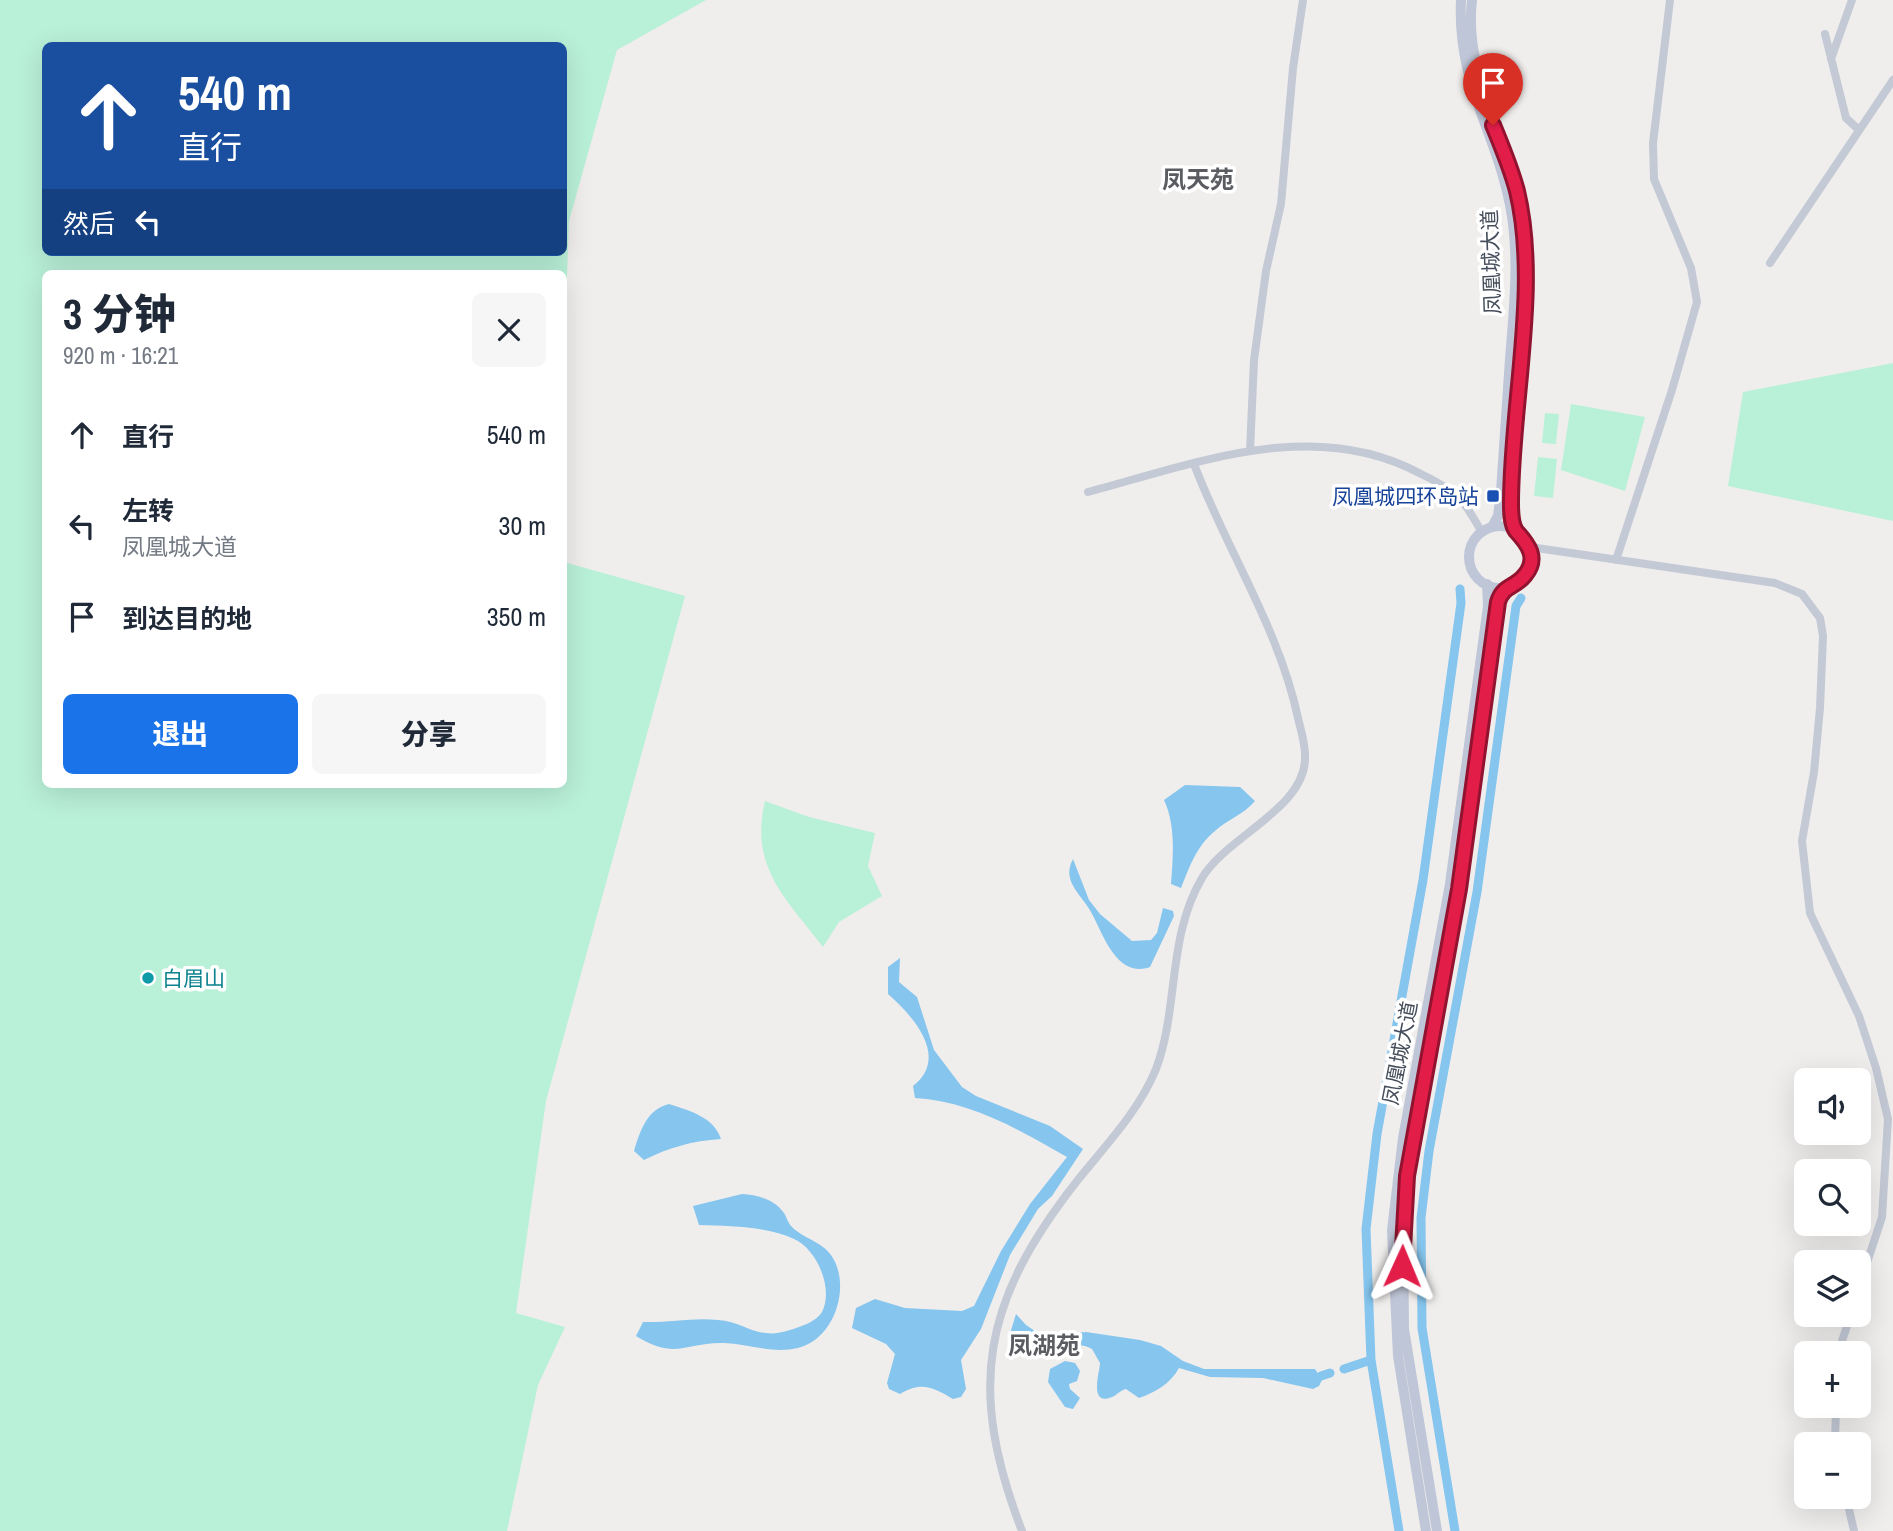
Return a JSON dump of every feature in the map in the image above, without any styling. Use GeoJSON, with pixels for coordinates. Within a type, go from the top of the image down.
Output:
{"type":"FeatureCollection","features":[{"type":"Feature","properties":{"kind":"main road","name":"凤凰城大道"},"geometry":{"type":"LineString","coordinates":[[1461,0],[1462,43],[1469,81],[1504,182],[1514,233],[1515,286],[1501,491],[1498,516],[1487,530]]}},
{"type":"Feature","properties":{"kind":"main road","name":"凤凰城大道"},"geometry":{"type":"LineString","coordinates":[[1472,0],[1470,30],[1474,60],[1486,107],[1517,191],[1523,228],[1524,294],[1511,492],[1515,530]]}},
{"type":"Feature","properties":{"kind":"main road"},"geometry":{"type":"LineString","coordinates":[[1504,526],[1515,530],[1530,547],[1532,558],[1524,577],[1506,587],[1487,584],[1478,578],[1469,560],[1474,540],[1487,530],[1504,526]]}},
{"type":"Feature","properties":{"kind":"main road","name":"凤凰城大道"},"geometry":{"type":"LineString","coordinates":[[1426,1531],[1395,1335],[1394,1211],[1403,1138],[1454,859],[1488,606],[1487,584]]}},
{"type":"Feature","properties":{"kind":"main road","name":"凤凰城大道"},"geometry":{"type":"LineString","coordinates":[[1437,1531],[1404,1329],[1404,1205],[1411,1148],[1461,876],[1498,602],[1506,587]]}},
{"type":"Feature","properties":{"kind":"street"},"geometry":{"type":"LineString","coordinates":[[1250,451],[1254,360],[1266,271],[1281,204],[1293,68],[1303,0]]}},
{"type":"Feature","properties":{"kind":"street"},"geometry":{"type":"LineString","coordinates":[[1616,560],[1695,320],[1697,302],[1691,268],[1654,179],[1653,143],[1670,0]]}},
{"type":"Feature","properties":{"kind":"street"},"geometry":{"type":"LineString","coordinates":[[1831,59],[1853,0]]}},
{"type":"Feature","properties":{"kind":"street"},"geometry":{"type":"LineString","coordinates":[[1825,34],[1846,118],[1860,130]]}},
{"type":"Feature","properties":{"kind":"street"},"geometry":{"type":"LineString","coordinates":[[1770,262],[1893,80]]}},
{"type":"Feature","properties":{"kind":"street"},"geometry":{"type":"LineString","coordinates":[[1088,492],[1250,451],[1291,445],[1322,445],[1353,449],[1393,460],[1430,478],[1464,503],[1487,530]]}},
{"type":"Feature","properties":{"kind":"street"},"geometry":{"type":"LineString","coordinates":[[1022,1531],[1002,1472],[989,1415],[990,1361],[1005,1301],[1026,1254],[1042,1227],[1130,1114],[1151,1081],[1163,1044],[1180,939],[1203,876],[1225,849],[1254,829],[1286,799],[1299,782],[1305,761],[1295,704],[1279,654],[1209,505],[1194,464]]}},
{"type":"Feature","properties":{"kind":"street"},"geometry":{"type":"LineString","coordinates":[[1530,547],[1789,587],[1813,605],[1820,618],[1823,636],[1820,708],[1814,772],[1802,841],[1810,913],[1858,1016],[1876,1068],[1888,1119],[1882,1216],[1871,1250]]}},
{"type":"Feature","properties":{"kind":"street"},"geometry":{"type":"LineString","coordinates":[[1849,1509],[1854,1531]]}},
{"type":"Feature","properties":{"kind":"green space"},"geometry":{"type":"Polygon","coordinates":[[[0,0],[706,0],[617,50],[569,221],[567,275],[567,270],[42,270],[42,788],[567,788],[567,563],[685,596],[546,1101],[516,1313],[565,1327],[538,1385],[507,1531],[0,1531],[0,0]]]}},
{"type":"Feature","properties":{"kind":"green space"},"geometry":{"type":"Polygon","coordinates":[[[1893,363],[1893,521],[1728,486],[1743,392],[1893,363]]]}},
{"type":"Feature","properties":{"kind":"green space"},"geometry":{"type":"Polygon","coordinates":[[[1571,404],[1645,417],[1625,491],[1561,470],[1571,404]]]}},
{"type":"Feature","properties":{"kind":"green space"},"geometry":{"type":"Polygon","coordinates":[[[1545,413],[1559,414],[1556,444],[1542,443],[1545,413]]]}},
{"type":"Feature","properties":{"kind":"green space"},"geometry":{"type":"Polygon","coordinates":[[[1538,457],[1557,459],[1553,498],[1534,496],[1538,457]]]}},
{"type":"Feature","properties":{"kind":"green space"},"geometry":{"type":"Polygon","coordinates":[[[765,801],[809,817],[875,833],[868,866],[882,896],[839,922],[823,947],[784,897],[767,864],[762,845],[761,824],[765,801]]]}},
{"type":"Feature","properties":{"kind":"water"},"geometry":{"type":"Polygon","coordinates":[[[1185,785],[1240,787],[1255,801],[1203,843],[1181,888],[1171,884],[1172,830],[1164,800],[1185,785]]]}},
{"type":"Feature","properties":{"kind":"water"},"geometry":{"type":"Polygon","coordinates":[[[1073,859],[1089,900],[1100,914],[1132,941],[1151,940],[1157,933],[1163,908],[1173,911],[1174,916],[1150,967],[1138,969],[1128,966],[1112,952],[1071,881],[1069,874],[1073,859]]]}},
{"type":"Feature","properties":{"kind":"water"},"geometry":{"type":"Polygon","coordinates":[[[900,958],[899,982],[917,997],[934,1050],[962,1087],[976,1096],[1050,1126],[1083,1149],[1052,1196],[1038,1209],[1010,1255],[981,1329],[961,1360],[966,1389],[961,1397],[953,1399],[927,1387],[914,1388],[900,1394],[889,1389],[887,1383],[895,1354],[886,1344],[852,1328],[856,1308],[875,1299],[905,1308],[962,1311],[974,1306],[1001,1251],[1030,1204],[1067,1157],[994,1118],[955,1105],[915,1098],[913,1086],[924,1075],[928,1050],[917,1025],[888,994],[888,967],[900,958]]]}},
{"type":"Feature","properties":{"kind":"water"},"geometry":{"type":"Polygon","coordinates":[[[669,1104],[707,1120],[718,1131],[721,1139],[681,1145],[644,1160],[634,1151],[642,1129],[655,1111],[669,1104]]]}},
{"type":"Feature","properties":{"kind":"water"},"geometry":{"type":"Polygon","coordinates":[[[742,1194],[771,1201],[784,1213],[792,1227],[831,1255],[837,1267],[840,1295],[830,1323],[822,1334],[811,1343],[789,1350],[724,1343],[671,1349],[661,1348],[636,1336],[643,1322],[700,1319],[728,1321],[760,1332],[779,1333],[808,1324],[822,1312],[826,1292],[824,1281],[816,1260],[802,1244],[760,1229],[699,1225],[693,1206],[742,1194]]]}},
{"type":"Feature","properties":{"kind":"water"},"geometry":{"type":"Polygon","coordinates":[[[1016,1314],[1038,1333],[1053,1335],[1086,1332],[1140,1340],[1161,1346],[1183,1361],[1204,1369],[1315,1369],[1322,1380],[1319,1386],[1313,1389],[1263,1378],[1210,1377],[1179,1368],[1167,1383],[1145,1396],[1139,1398],[1126,1389],[1105,1399],[1098,1393],[1100,1363],[1092,1349],[1075,1345],[1037,1350],[1008,1340],[1016,1314]]]}},
{"type":"Feature","properties":{"kind":"water"},"geometry":{"type":"Polygon","coordinates":[[[1065,1361],[1075,1363],[1080,1371],[1077,1381],[1069,1384],[1070,1389],[1080,1398],[1073,1409],[1065,1407],[1048,1382],[1050,1369],[1065,1361]]]}},
{"type":"Feature","properties":{"kind":"waterway"},"geometry":{"type":"LineString","coordinates":[[1399,1531],[1371,1360],[1366,1229],[1377,1134],[1423,880],[1461,603],[1460,589]]}},
{"type":"Feature","properties":{"kind":"waterway"},"geometry":{"type":"LineString","coordinates":[[1455,1531],[1422,1328],[1421,1218],[1429,1151],[1477,892],[1516,606],[1521,598]]}},
{"type":"Feature","properties":{"kind":"waterway"},"geometry":{"type":"LineString","coordinates":[[1344,1369],[1371,1360]]}},
{"type":"Feature","properties":{"kind":"waterway"},"geometry":{"type":"LineString","coordinates":[[1321,1376],[1330,1373]]}},
{"type":"Feature","properties":{"kind":"place","name":"凤凰城四环岛站"},"geometry":{"type":"Point","coordinates":[1493,496]}},
{"type":"Feature","properties":{"kind":"place","name":"白眉山"},"geometry":{"type":"Point","coordinates":[148,978]}},
{"type":"Feature","properties":{"kind":"district","name":"凤天苑"},"geometry":{"type":"Point","coordinates":[1198,179]}},
{"type":"Feature","properties":{"kind":"district","name":"凤湖苑"},"geometry":{"type":"Point","coordinates":[1044,1345]}},
{"type":"Feature","properties":{"kind":"route"},"geometry":{"type":"LineString","coordinates":[[1402,1266],[1411,1148],[1459,889],[1498,602],[1506,587],[1524,577],[1532,558],[1527,540],[1515,530],[1511,503],[1524,294],[1523,228],[1517,191],[1493,125]]}}]}
